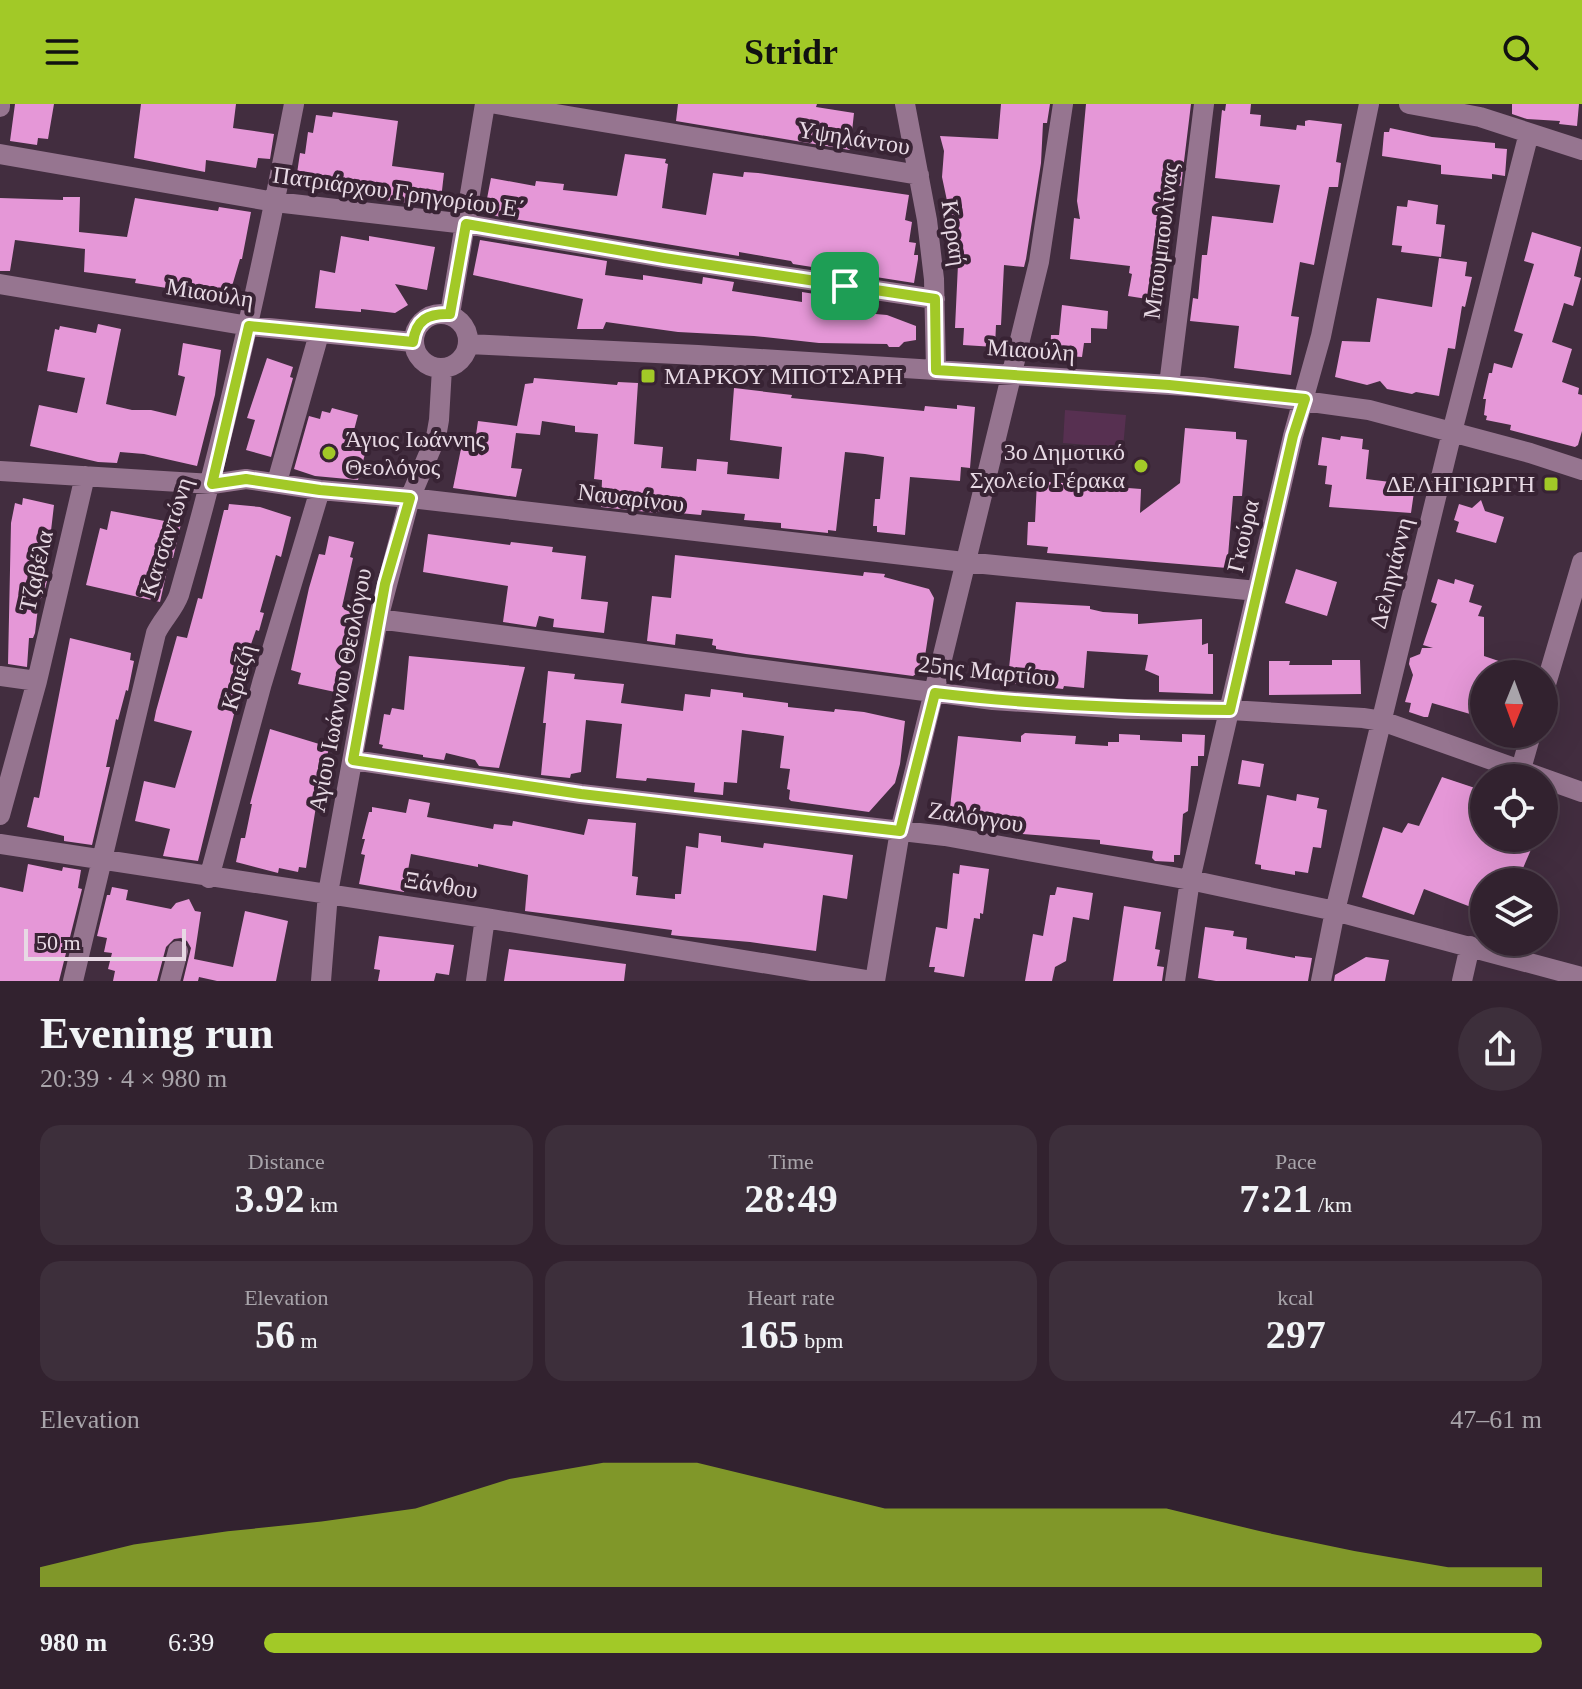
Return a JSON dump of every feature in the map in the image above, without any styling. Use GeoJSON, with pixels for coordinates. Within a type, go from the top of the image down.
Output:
{"type":"FeatureCollection","features":[{"type":"Feature","properties":{"kind":"street","name":"Κατσαντώνη"},"geometry":{"type":"LineString","coordinates":[[73,981],[156,633],[174,608],[179,595],[212,484],[249,326],[294,104]]}},
{"type":"Feature","properties":{"kind":"street"},"geometry":{"type":"LineString","coordinates":[[450,314],[485,104]]}},
{"type":"Feature","properties":{"kind":"street","name":"Υψηλάντου"},"geometry":{"type":"LineString","coordinates":[[496,104],[919,175]]}},
{"type":"Feature","properties":{"kind":"street","name":"Κοραή"},"geometry":{"type":"LineString","coordinates":[[905,104],[919,175],[935,299],[936,370]]}},
{"type":"Feature","properties":{"kind":"street"},"geometry":{"type":"LineString","coordinates":[[874,981],[900,831],[1039,262],[1063,104]]}},
{"type":"Feature","properties":{"kind":"street","name":"Μπουμπουλίνας"},"geometry":{"type":"LineString","coordinates":[[1169,385],[1204,104]]}},
{"type":"Feature","properties":{"kind":"street","name":"Γκούρα"},"geometry":{"type":"LineString","coordinates":[[1175,981],[1190,880],[1324,320],[1369,104]]}},
{"type":"Feature","properties":{"kind":"street"},"geometry":{"type":"LineString","coordinates":[[1409,104],[1434,106],[1480,117],[1582,150]]}},
{"type":"Feature","properties":{"kind":"street","name":"Δεληγιάννη"},"geometry":{"type":"LineString","coordinates":[[1321,981],[1335,911],[1452,432],[1529,133]]}},
{"type":"Feature","properties":{"kind":"street","name":"Πατριάρχου Γρηγορίου Ε΄"},"geometry":{"type":"LineString","coordinates":[[0,154],[275,202],[466,224],[935,299]]}},
{"type":"Feature","properties":{"kind":"street","name":"Μιαούλη"},"geometry":{"type":"LineString","coordinates":[[0,284],[249,326],[413,342]]}},
{"type":"Feature","properties":{"kind":"street"},"geometry":{"type":"LineString","coordinates":[[450,314],[465,329],[468,344],[458,362],[442,368],[425,363],[413,342],[415,331],[427,317],[450,314]]}},
{"type":"Feature","properties":{"kind":"street"},"geometry":{"type":"LineString","coordinates":[[277,482],[319,334]]}},
{"type":"Feature","properties":{"kind":"street","name":"Μιαούλη"},"geometry":{"type":"LineString","coordinates":[[468,344],[1011,374],[1169,385],[1305,399],[1369,410],[1582,470]]}},
{"type":"Feature","properties":{"kind":"street","name":"Αγίου Ιωάννου Θεολόγου"},"geometry":{"type":"LineString","coordinates":[[321,981],[328,893],[378,619],[410,498],[436,437],[442,368]]}},
{"type":"Feature","properties":{"kind":"street","name":"Ναυαρίνου"},"geometry":{"type":"LineString","coordinates":[[0,471],[212,484],[246,479],[320,490],[964,562],[1257,591]]}},
{"type":"Feature","properties":{"kind":"street","name":"Τζαβέλα"},"geometry":{"type":"LineString","coordinates":[[0,815],[37,681],[85,476]]}},
{"type":"Feature","properties":{"kind":"street","name":"Κριεζή"},"geometry":{"type":"LineString","coordinates":[[209,878],[262,683],[320,490]]}},
{"type":"Feature","properties":{"kind":"street"},"geometry":{"type":"LineString","coordinates":[[1553,660],[1582,562]]}},
{"type":"Feature","properties":{"kind":"street","name":"25ης Μαρτίου"},"geometry":{"type":"LineString","coordinates":[[378,619],[993,700],[1126,709],[1230,710],[1363,718],[1382,721],[1507,764]]}},
{"type":"Feature","properties":{"kind":"street"},"geometry":{"type":"LineString","coordinates":[[0,676],[37,681]]}},
{"type":"Feature","properties":{"kind":"street","name":"Ζαλόγγου"},"geometry":{"type":"LineString","coordinates":[[353,760],[581,794],[945,836],[1190,880],[1335,911],[1470,946]]}},
{"type":"Feature","properties":{"kind":"street","name":"25ης Μαρτίου"},"geometry":{"type":"LineString","coordinates":[[1558,783],[1582,792]]}},
{"type":"Feature","properties":{"kind":"street","name":"Ξάνθου"},"geometry":{"type":"LineString","coordinates":[[0,844],[874,981]]}},
{"type":"Feature","properties":{"kind":"street"},"geometry":{"type":"LineString","coordinates":[[476,981],[485,918]]}},
{"type":"Feature","properties":{"kind":"street"},"geometry":{"type":"LineString","coordinates":[[1462,981],[1470,946]]}},
{"type":"Feature","properties":{"kind":"street"},"geometry":{"type":"LineString","coordinates":[[170,981],[178,951]]}},
{"type":"Feature","properties":{"kind":"street","name":"Ζαλόγγου"},"geometry":{"type":"LineString","coordinates":[[1506,956],[1582,977]]}},
{"type":"Feature","properties":{"kind":"shaded area"},"geometry":{"type":"Polygon","coordinates":[[[1065,410],[1126,415],[1123,448],[1063,443],[1065,410]]]}},
{"type":"Feature","properties":{"kind":"building"},"geometry":{"type":"Polygon","coordinates":[[[15,104],[54,104],[48,139],[38,138],[37,145],[10,141],[15,104]]]}},
{"type":"Feature","properties":{"kind":"building"},"geometry":{"type":"Polygon","coordinates":[[[141,104],[236,104],[233,128],[274,134],[270,159],[258,158],[256,168],[206,160],[205,172],[134,158],[141,104]]]}},
{"type":"Feature","properties":{"kind":"building"},"geometry":{"type":"Polygon","coordinates":[[[678,104],[817,104],[816,107],[854,113],[850,150],[676,121],[678,104]]]}},
{"type":"Feature","properties":{"kind":"building"},"geometry":{"type":"Polygon","coordinates":[[[1001,104],[1050,104],[1047,123],[1043,123],[1041,163],[1024,267],[1004,265],[1001,325],[996,325],[995,347],[963,345],[964,328],[955,328],[959,243],[956,244],[955,234],[949,235],[947,215],[950,215],[942,177],[944,151],[940,136],[998,139],[1001,104]]]}},
{"type":"Feature","properties":{"kind":"building"},"geometry":{"type":"Polygon","coordinates":[[[1086,104],[1191,104],[1181,186],[1177,185],[1160,301],[1128,296],[1132,274],[1129,273],[1130,266],[1070,259],[1074,218],[1080,219],[1077,201],[1086,104]]]}},
{"type":"Feature","properties":{"kind":"building"},"geometry":{"type":"Polygon","coordinates":[[[1226,104],[1251,104],[1250,114],[1261,115],[1260,126],[1296,130],[1297,125],[1305,126],[1305,121],[1309,120],[1342,124],[1336,162],[1341,163],[1338,187],[1329,187],[1314,265],[1300,262],[1291,316],[1299,317],[1291,375],[1234,368],[1239,326],[1190,321],[1193,298],[1198,299],[1202,255],[1207,255],[1212,216],[1273,223],[1280,185],[1215,178],[1222,110],[1225,111],[1226,104]]]}},
{"type":"Feature","properties":{"kind":"building"},"geometry":{"type":"Polygon","coordinates":[[[1512,104],[1579,104],[1577,126],[1512,114],[1512,104]]]}},
{"type":"Feature","properties":{"kind":"building"},"geometry":{"type":"Polygon","coordinates":[[[333,112],[398,121],[392,166],[444,173],[440,208],[295,187],[300,153],[305,154],[308,132],[313,133],[316,115],[332,117],[333,112]]]}},
{"type":"Feature","properties":{"kind":"building"},"geometry":{"type":"Polygon","coordinates":[[[1390,128],[1432,137],[1495,143],[1495,148],[1507,149],[1505,176],[1492,174],[1492,179],[1441,174],[1441,165],[1382,156],[1384,132],[1389,132],[1390,128]]]}},
{"type":"Feature","properties":{"kind":"building"},"geometry":{"type":"Polygon","coordinates":[[[625,154],[666,159],[665,163],[668,164],[662,208],[706,215],[713,173],[743,177],[744,172],[758,173],[909,195],[905,220],[912,222],[909,242],[916,243],[914,255],[918,255],[914,283],[739,252],[739,256],[484,214],[491,178],[535,186],[536,181],[564,184],[563,190],[617,196],[625,154]]]}},
{"type":"Feature","properties":{"kind":"building"},"geometry":{"type":"Polygon","coordinates":[[[63,197],[80,197],[79,232],[127,237],[135,198],[218,211],[219,207],[251,212],[242,259],[230,293],[225,292],[224,297],[84,272],[85,249],[15,240],[10,271],[0,271],[0,198],[63,200],[63,197]]]}},
{"type":"Feature","properties":{"kind":"building"},"geometry":{"type":"Polygon","coordinates":[[[1408,200],[1438,205],[1436,224],[1445,225],[1441,257],[1401,252],[1402,246],[1392,245],[1397,206],[1407,207],[1408,200]]]}},
{"type":"Feature","properties":{"kind":"building"},"geometry":{"type":"Polygon","coordinates":[[[1532,232],[1581,247],[1574,276],[1581,278],[1573,306],[1564,303],[1552,342],[1572,349],[1562,382],[1579,388],[1578,394],[1582,395],[1582,431],[1575,447],[1510,430],[1511,425],[1486,420],[1487,416],[1484,415],[1486,399],[1483,399],[1489,373],[1492,373],[1494,363],[1512,368],[1523,334],[1514,331],[1534,264],[1524,261],[1532,232]]]}},
{"type":"Feature","properties":{"kind":"building"},"geometry":{"type":"Polygon","coordinates":[[[341,236],[369,241],[369,236],[435,247],[427,290],[395,284],[408,305],[395,313],[315,308],[320,270],[335,273],[341,236]]]}},
{"type":"Feature","properties":{"kind":"building"},"geometry":{"type":"Polygon","coordinates":[[[480,240],[607,261],[605,275],[643,280],[643,275],[702,284],[703,277],[734,282],[732,291],[802,302],[802,292],[865,302],[864,313],[887,315],[916,326],[916,340],[904,342],[899,347],[819,343],[678,332],[606,322],[603,329],[577,329],[583,299],[473,275],[480,240]]]}},
{"type":"Feature","properties":{"kind":"building"},"geometry":{"type":"Polygon","coordinates":[[[1439,258],[1467,262],[1465,276],[1472,277],[1465,307],[1462,306],[1455,349],[1448,348],[1439,396],[1387,389],[1380,381],[1367,385],[1335,377],[1342,341],[1370,342],[1377,298],[1432,307],[1439,258]]]}},
{"type":"Feature","properties":{"kind":"building"},"geometry":{"type":"Polygon","coordinates":[[[1062,305],[1108,311],[1107,329],[1091,328],[1091,343],[1084,343],[1082,357],[1050,355],[1051,335],[1059,335],[1062,305]]]}},
{"type":"Feature","properties":{"kind":"building"},"geometry":{"type":"Polygon","coordinates":[[[98,324],[121,329],[106,404],[132,410],[151,410],[176,416],[185,377],[178,375],[183,343],[221,350],[215,395],[197,466],[120,452],[117,463],[98,462],[30,446],[39,405],[77,413],[85,378],[47,371],[55,329],[59,330],[60,326],[96,333],[98,324]]]}},
{"type":"Feature","properties":{"kind":"building"},"geometry":{"type":"Polygon","coordinates":[[[267,358],[293,367],[290,377],[293,378],[271,457],[246,450],[255,420],[247,418],[267,358]]]}},
{"type":"Feature","properties":{"kind":"building"},"geometry":{"type":"Polygon","coordinates":[[[534,378],[617,385],[618,382],[638,383],[634,444],[663,447],[661,468],[696,471],[697,459],[728,462],[727,474],[779,479],[782,447],[730,440],[734,388],[792,395],[791,398],[924,411],[925,406],[975,407],[970,468],[961,467],[960,481],[910,477],[905,535],[877,532],[877,526],[873,526],[875,499],[880,499],[884,457],[865,454],[845,452],[836,531],[828,530],[828,533],[781,528],[781,523],[744,520],[745,514],[702,510],[701,515],[657,513],[601,507],[602,480],[594,479],[598,434],[575,432],[575,426],[542,421],[540,435],[516,433],[511,468],[522,469],[516,497],[453,488],[464,434],[476,435],[478,421],[517,426],[525,384],[533,383],[534,378]]]}},
{"type":"Feature","properties":{"kind":"building","name":"Άγιος Ιωάννης Θεολόγος"},"geometry":{"type":"Polygon","coordinates":[[[332,408],[358,415],[353,434],[369,439],[358,480],[315,476],[294,469],[309,416],[320,419],[322,411],[330,413],[332,408]]]}},
{"type":"Feature","properties":{"kind":"building"},"geometry":{"type":"Polygon","coordinates":[[[1185,428],[1236,432],[1236,439],[1247,440],[1242,496],[1233,496],[1227,568],[1047,553],[1048,547],[1027,545],[1028,522],[1035,522],[1037,481],[1141,489],[1140,513],[1180,483],[1185,428]]]}},
{"type":"Feature","properties":{"kind":"building"},"geometry":{"type":"Polygon","coordinates":[[[1341,436],[1363,439],[1362,449],[1369,450],[1366,479],[1415,485],[1411,513],[1329,507],[1332,485],[1325,484],[1327,466],[1318,465],[1322,437],[1340,440],[1341,436]]]}},
{"type":"Feature","properties":{"kind":"building"},"geometry":{"type":"Polygon","coordinates":[[[23,498],[54,505],[49,548],[43,556],[41,579],[47,581],[43,597],[39,599],[35,633],[33,638],[29,638],[27,667],[8,664],[11,523],[15,503],[22,505],[23,498]]]}},
{"type":"Feature","properties":{"kind":"building"},"geometry":{"type":"Polygon","coordinates":[[[1481,500],[1485,511],[1504,517],[1496,543],[1456,532],[1459,522],[1454,520],[1459,504],[1472,508],[1481,500]]]}},
{"type":"Feature","properties":{"kind":"building"},"geometry":{"type":"Polygon","coordinates":[[[229,504],[260,507],[291,517],[281,557],[276,555],[260,612],[264,613],[259,631],[256,630],[234,701],[237,702],[198,861],[163,856],[170,829],[135,821],[144,781],[175,788],[192,731],[154,721],[177,636],[187,638],[198,598],[202,599],[224,510],[228,510],[229,504]]]}},
{"type":"Feature","properties":{"kind":"building"},"geometry":{"type":"Polygon","coordinates":[[[111,511],[181,524],[160,602],[86,585],[100,528],[107,530],[111,511]]]}},
{"type":"Feature","properties":{"kind":"building"},"geometry":{"type":"Polygon","coordinates":[[[428,534],[510,545],[511,542],[553,547],[552,552],[586,556],[581,599],[608,602],[604,633],[553,627],[554,619],[539,616],[536,627],[503,622],[508,586],[423,572],[428,534]]]}},
{"type":"Feature","properties":{"kind":"building"},"geometry":{"type":"Polygon","coordinates":[[[329,536],[354,542],[342,607],[354,610],[335,692],[298,684],[301,673],[291,670],[309,588],[319,554],[325,555],[329,536]]]}},
{"type":"Feature","properties":{"kind":"building"},"geometry":{"type":"Polygon","coordinates":[[[675,555],[863,576],[864,572],[885,574],[884,577],[929,589],[934,598],[923,669],[913,676],[746,654],[716,649],[712,645],[713,639],[676,634],[675,645],[647,641],[652,596],[671,598],[675,555]]]}},
{"type":"Feature","properties":{"kind":"building"},"geometry":{"type":"Polygon","coordinates":[[[1296,569],[1337,582],[1327,616],[1285,603],[1296,569]]]}},
{"type":"Feature","properties":{"kind":"building"},"geometry":{"type":"Polygon","coordinates":[[[1438,579],[1454,584],[1455,579],[1474,585],[1469,602],[1482,606],[1478,616],[1484,617],[1484,656],[1496,660],[1470,660],[1470,714],[1432,703],[1428,717],[1424,717],[1409,712],[1411,703],[1405,702],[1413,675],[1410,658],[1420,654],[1422,648],[1433,648],[1423,645],[1437,604],[1431,602],[1438,579]]]}},
{"type":"Feature","properties":{"kind":"building"},"geometry":{"type":"Polygon","coordinates":[[[1016,602],[1090,606],[1090,609],[1103,612],[1138,614],[1138,624],[1202,619],[1202,645],[1208,643],[1208,654],[1213,654],[1213,694],[1159,692],[1159,676],[1145,670],[1148,655],[1087,651],[1084,688],[1064,686],[1063,689],[1010,683],[1016,602]]]}},
{"type":"Feature","properties":{"kind":"building"},"geometry":{"type":"Polygon","coordinates":[[[70,638],[131,653],[130,660],[134,661],[128,691],[116,719],[106,767],[110,767],[92,845],[64,841],[64,836],[27,827],[34,797],[39,798],[70,638]]]}},
{"type":"Feature","properties":{"kind":"building"},"geometry":{"type":"Polygon","coordinates":[[[409,656],[525,667],[499,768],[479,766],[475,760],[446,753],[444,760],[382,748],[383,745],[379,744],[384,714],[390,715],[392,708],[404,710],[409,656]]]}},
{"type":"Feature","properties":{"kind":"building"},"geometry":{"type":"Polygon","coordinates":[[[1332,660],[1360,660],[1361,694],[1269,695],[1269,661],[1290,661],[1289,665],[1332,665],[1332,660]]]}},
{"type":"Feature","properties":{"kind":"building"},"geometry":{"type":"Polygon","coordinates":[[[548,671],[575,674],[574,679],[624,684],[621,703],[683,711],[685,694],[710,697],[711,689],[788,703],[788,707],[864,712],[905,721],[895,783],[869,812],[791,801],[790,790],[787,789],[790,769],[780,768],[784,736],[742,730],[737,783],[724,782],[723,795],[694,792],[695,783],[616,778],[622,724],[586,720],[581,772],[571,774],[570,778],[541,775],[548,671]]]}},
{"type":"Feature","properties":{"kind":"building"},"geometry":{"type":"Polygon","coordinates":[[[270,729],[329,747],[327,757],[331,758],[324,789],[319,788],[306,868],[299,867],[298,872],[279,868],[278,873],[236,862],[241,838],[245,838],[250,804],[270,729]]]}},
{"type":"Feature","properties":{"kind":"building"},"geometry":{"type":"Polygon","coordinates":[[[1025,733],[1076,736],[1075,744],[1108,746],[1108,742],[1119,742],[1119,734],[1140,735],[1140,740],[1182,742],[1182,734],[1205,735],[1204,756],[1198,756],[1198,766],[1191,766],[1188,811],[1183,814],[1180,855],[1174,855],[1174,862],[1155,861],[1153,851],[1100,844],[1100,840],[1011,833],[1011,828],[980,826],[966,823],[967,819],[949,817],[958,736],[1021,742],[1021,736],[1025,733]]]}},
{"type":"Feature","properties":{"kind":"building"},"geometry":{"type":"Polygon","coordinates":[[[1242,760],[1264,764],[1260,787],[1238,784],[1242,760]]]}},
{"type":"Feature","properties":{"kind":"building"},"geometry":{"type":"Polygon","coordinates":[[[1442,777],[1470,786],[1470,852],[1530,852],[1523,868],[1470,868],[1470,907],[1424,889],[1414,915],[1362,897],[1383,827],[1402,833],[1408,823],[1419,826],[1442,777]]]}},
{"type":"Feature","properties":{"kind":"building"},"geometry":{"type":"Polygon","coordinates":[[[1297,794],[1319,798],[1317,808],[1327,810],[1321,848],[1313,847],[1308,873],[1295,871],[1295,875],[1261,869],[1261,865],[1255,864],[1267,795],[1296,801],[1297,794]]]}},
{"type":"Feature","properties":{"kind":"building"},"geometry":{"type":"Polygon","coordinates":[[[409,799],[430,803],[427,817],[493,829],[494,824],[512,826],[513,821],[584,835],[588,819],[636,823],[632,876],[638,877],[636,895],[675,899],[675,894],[681,894],[686,846],[698,848],[699,833],[721,836],[721,842],[763,848],[764,843],[853,855],[847,899],[823,895],[816,951],[671,935],[672,930],[525,911],[528,875],[411,854],[404,892],[359,884],[365,855],[361,854],[365,839],[362,839],[369,812],[372,812],[372,807],[406,813],[409,799]]]}},
{"type":"Feature","properties":{"kind":"building"},"geometry":{"type":"Polygon","coordinates":[[[28,864],[62,871],[63,867],[81,870],[78,888],[82,889],[59,981],[0,981],[0,887],[23,892],[28,864]]]}},
{"type":"Feature","properties":{"kind":"building"},"geometry":{"type":"Polygon","coordinates":[[[960,865],[989,869],[983,914],[980,913],[980,919],[974,918],[964,977],[934,972],[935,967],[929,967],[936,927],[947,929],[953,873],[959,874],[960,865]]]}},
{"type":"Feature","properties":{"kind":"building"},"geometry":{"type":"Polygon","coordinates":[[[112,887],[128,890],[126,900],[171,909],[176,903],[189,899],[195,911],[201,912],[194,959],[233,967],[245,911],[288,921],[276,981],[217,981],[199,977],[198,981],[183,981],[191,948],[181,938],[174,939],[166,947],[157,981],[113,981],[115,971],[108,969],[112,953],[104,952],[107,938],[97,936],[107,895],[110,895],[112,887]]]}},
{"type":"Feature","properties":{"kind":"building"},"geometry":{"type":"Polygon","coordinates":[[[1057,887],[1093,893],[1089,920],[1073,917],[1066,961],[1055,967],[1052,981],[1025,981],[1033,934],[1043,936],[1050,895],[1055,895],[1057,887]]]}},
{"type":"Feature","properties":{"kind":"building"},"geometry":{"type":"Polygon","coordinates":[[[1124,906],[1161,912],[1155,949],[1160,950],[1157,966],[1164,967],[1162,981],[1113,981],[1124,906]]]}},
{"type":"Feature","properties":{"kind":"building"},"geometry":{"type":"Polygon","coordinates":[[[1205,927],[1234,931],[1233,936],[1247,938],[1246,949],[1312,958],[1308,981],[1216,981],[1198,978],[1205,927]]]}},
{"type":"Feature","properties":{"kind":"building"},"geometry":{"type":"Polygon","coordinates":[[[379,936],[454,945],[449,975],[436,973],[434,981],[378,981],[380,970],[374,969],[379,936]]]}},
{"type":"Feature","properties":{"kind":"building"},"geometry":{"type":"Polygon","coordinates":[[[509,949],[626,964],[624,981],[504,981],[509,949]]]}},
{"type":"Feature","properties":{"kind":"building"},"geometry":{"type":"Polygon","coordinates":[[[1366,957],[1389,960],[1385,981],[1334,981],[1335,975],[1366,957]]]}},
{"type":"Feature","properties":{"kind":"place","name":"ΜΑΡΚΟΥ ΜΠΟΤΣΑΡΗ"},"geometry":{"type":"Point","coordinates":[648,376]}},
{"type":"Feature","properties":{"kind":"place","name":"Άγιος Ιωάννης Θεολόγος"},"geometry":{"type":"Point","coordinates":[329,453]}},
{"type":"Feature","properties":{"kind":"place","name":"3ο Δημοτικό Σχολείο Γέρακα"},"geometry":{"type":"Point","coordinates":[1141,466]}},
{"type":"Feature","properties":{"kind":"place","name":"ΔΕΛΗΓΙΩΡΓΗ"},"geometry":{"type":"Point","coordinates":[1551,484]}},
{"type":"Feature","properties":{"kind":"route"},"geometry":{"type":"LineString","coordinates":[[466,224],[845,286],[935,299],[936,370],[1202,387],[1305,399],[1293,436],[1230,710],[1126,709],[935,693],[900,831],[581,794],[353,760],[385,584],[410,498],[320,490],[246,479],[212,484],[249,326],[413,342],[419,323],[436,314],[450,314],[466,224]]}}]}
